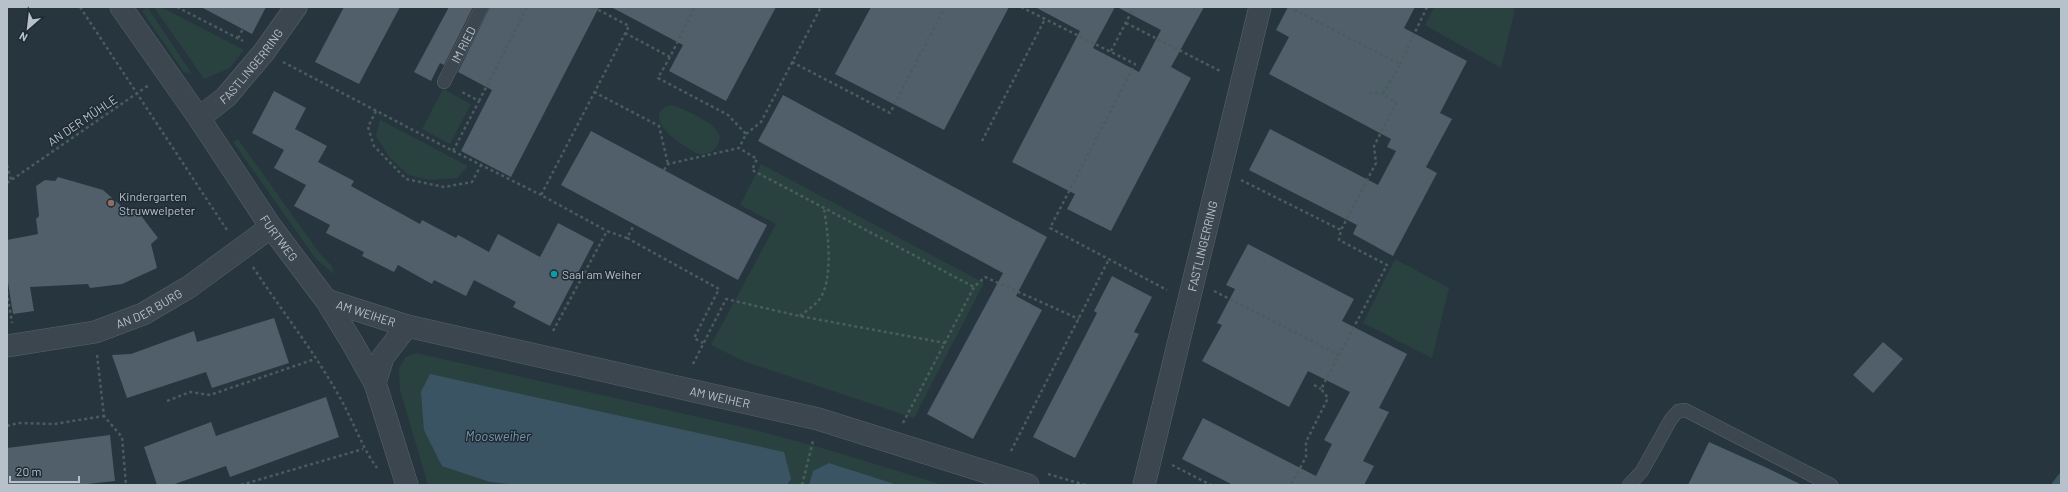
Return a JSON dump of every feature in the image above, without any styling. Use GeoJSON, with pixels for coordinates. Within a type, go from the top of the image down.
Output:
{"type":"FeatureCollection","features":[{"type":"Feature","properties":{"kind":"street","name":"FURTWEG"},"geometry":{"type":"LineString","coordinates":[[121,7],[168,72],[271,227],[326,300],[375,383],[407,485]]}},
{"type":"Feature","properties":{"kind":"street","name":"FASTLINGERRING"},"geometry":{"type":"LineString","coordinates":[[199,118],[226,97],[264,52],[296,7]]}},
{"type":"Feature","properties":{"kind":"street","name":"FASTLINGERRING"},"geometry":{"type":"LineString","coordinates":[[1144,485],[1260,7]]}},
{"type":"Feature","properties":{"kind":"street","name":"AN DER BURG"},"geometry":{"type":"LineString","coordinates":[[11,345],[95,332],[143,314],[189,287],[271,227]]}},
{"type":"Feature","properties":{"kind":"street","name":"AM WEIHER"},"geometry":{"type":"LineString","coordinates":[[326,300],[407,326],[818,419],[1028,485]]}},
{"type":"Feature","properties":{"kind":"street","name":"AM WEIHER"},"geometry":{"type":"LineString","coordinates":[[375,383],[383,357],[407,326]]}},
{"type":"Feature","properties":{"kind":"lane","name":"IM RIED"},"geometry":{"type":"LineString","coordinates":[[444,82],[482,7]]}},
{"type":"Feature","properties":{"kind":"lane"},"geometry":{"type":"LineString","coordinates":[[1629,485],[1642,470],[1671,418],[1678,411],[1685,410],[1831,485]]}},
{"type":"Feature","properties":{"kind":"path"},"geometry":{"type":"LineString","coordinates":[[177,7],[607,231],[628,238],[720,289],[694,338],[703,344]]}},
{"type":"Feature","properties":{"kind":"path"},"geometry":{"type":"LineString","coordinates":[[453,151],[527,7]]}},
{"type":"Feature","properties":{"kind":"path"},"geometry":{"type":"LineString","coordinates":[[540,196],[629,26],[593,7]]}},
{"type":"Feature","properties":{"kind":"path"},"geometry":{"type":"LineString","coordinates":[[695,7],[658,78],[728,115],[746,134]]}},
{"type":"Feature","properties":{"kind":"path"},"geometry":{"type":"LineString","coordinates":[[739,148],[746,134],[761,122],[821,7]]}},
{"type":"Feature","properties":{"kind":"path"},"geometry":{"type":"LineString","coordinates":[[792,62],[890,113],[945,7]]}},
{"type":"Feature","properties":{"kind":"path"},"geometry":{"type":"LineString","coordinates":[[1020,7],[1135,64],[1050,228],[1189,302]]}},
{"type":"Feature","properties":{"kind":"path"},"geometry":{"type":"LineString","coordinates":[[1111,51],[1134,7]]}},
{"type":"Feature","properties":{"kind":"path"},"geometry":{"type":"LineString","coordinates":[[1288,7],[1400,64]]}},
{"type":"Feature","properties":{"kind":"path"},"geometry":{"type":"LineString","coordinates":[[1383,94],[1400,64],[1427,7]]}},
{"type":"Feature","properties":{"kind":"path"},"geometry":{"type":"LineString","coordinates":[[982,141],[1045,19]]}},
{"type":"Feature","properties":{"kind":"path"},"geometry":{"type":"LineString","coordinates":[[1126,23],[1242,83]]}},
{"type":"Feature","properties":{"kind":"path"},"geometry":{"type":"LineString","coordinates":[[238,38],[243,29]]}},
{"type":"Feature","properties":{"kind":"path"},"geometry":{"type":"LineString","coordinates":[[625,33],[670,57]]}},
{"type":"Feature","properties":{"kind":"path","name":"AN DER MÜHLE"},"geometry":{"type":"LineString","coordinates":[[7,183],[168,72]]}},
{"type":"Feature","properties":{"kind":"path"},"geometry":{"type":"LineString","coordinates":[[444,82],[479,101]]}},
{"type":"Feature","properties":{"kind":"path"},"geometry":{"type":"LineString","coordinates":[[594,92],[658,126],[668,164]]}},
{"type":"Feature","properties":{"kind":"path"},"geometry":{"type":"LineString","coordinates":[[1322,388],[1387,265],[1339,240],[1341,230],[1376,163],[1374,146],[1396,103],[1383,94],[1369,93]]}},
{"type":"Feature","properties":{"kind":"path"},"geometry":{"type":"LineString","coordinates":[[376,111],[368,127],[374,146],[406,179],[444,187],[451,186],[472,182],[481,165]]}},
{"type":"Feature","properties":{"kind":"path"},"geometry":{"type":"LineString","coordinates":[[664,170],[668,164],[739,148],[758,159],[752,170],[974,287]]}},
{"type":"Feature","properties":{"kind":"path"},"geometry":{"type":"LineString","coordinates":[[7,165],[11,180]]}},
{"type":"Feature","properties":{"kind":"path"},"geometry":{"type":"LineString","coordinates":[[1221,170],[1341,230]]}},
{"type":"Feature","properties":{"kind":"path"},"geometry":{"type":"LineString","coordinates":[[800,316],[819,300],[828,275],[828,234],[824,209]]}},
{"type":"Feature","properties":{"kind":"path"},"geometry":{"type":"LineString","coordinates":[[628,238],[634,225]]}},
{"type":"Feature","properties":{"kind":"path"},"geometry":{"type":"LineString","coordinates":[[553,331],[607,231]]}},
{"type":"Feature","properties":{"kind":"path"},"geometry":{"type":"LineString","coordinates":[[1011,451],[1109,259]]}},
{"type":"Feature","properties":{"kind":"path"},"geometry":{"type":"LineString","coordinates":[[901,429],[974,287],[985,277],[1079,319]]}},
{"type":"Feature","properties":{"kind":"path"},"geometry":{"type":"LineString","coordinates":[[1194,280],[1339,355]]}},
{"type":"Feature","properties":{"kind":"path"},"geometry":{"type":"LineString","coordinates":[[7,292],[11,345]]}},
{"type":"Feature","properties":{"kind":"path"},"geometry":{"type":"LineString","coordinates":[[693,364],[726,299],[800,316],[945,343]]}},
{"type":"Feature","properties":{"kind":"path"},"geometry":{"type":"LineString","coordinates":[[95,332],[104,416],[122,438],[126,485]]}},
{"type":"Feature","properties":{"kind":"path"},"geometry":{"type":"LineString","coordinates":[[167,401],[190,392],[210,395],[315,359]]}},
{"type":"Feature","properties":{"kind":"path"},"geometry":{"type":"LineString","coordinates":[[1291,485],[1306,457],[1306,442],[1328,398],[1322,388],[1314,385]]}},
{"type":"Feature","properties":{"kind":"path"},"geometry":{"type":"LineString","coordinates":[[7,426],[18,423],[54,424],[104,416]]}},
{"type":"Feature","properties":{"kind":"path"},"geometry":{"type":"LineString","coordinates":[[802,485],[818,419]]}},
{"type":"Feature","properties":{"kind":"path"},"geometry":{"type":"LineString","coordinates":[[240,485],[363,449]]}},
{"type":"Feature","properties":{"kind":"path"},"geometry":{"type":"LineString","coordinates":[[1152,455],[1211,485]]}},
{"type":"Feature","properties":{"kind":"green space"},"geometry":{"type":"Polygon","coordinates":[[[147,7],[192,74],[184,72],[142,11],[147,7]]]}},
{"type":"Feature","properties":{"kind":"green space"},"geometry":{"type":"Polygon","coordinates":[[[154,7],[161,7],[244,50],[230,68],[204,79],[154,7]]]}},
{"type":"Feature","properties":{"kind":"green space"},"geometry":{"type":"Polygon","coordinates":[[[1434,7],[1510,7],[1515,9],[1501,68],[1425,25],[1434,7]]]}},
{"type":"Feature","properties":{"kind":"green space"},"geometry":{"type":"Polygon","coordinates":[[[443,89],[471,104],[450,144],[422,129],[443,89]]]}},
{"type":"Feature","properties":{"kind":"green space"},"geometry":{"type":"Polygon","coordinates":[[[670,105],[689,112],[711,125],[719,134],[720,139],[716,147],[709,153],[696,153],[666,131],[661,124],[659,117],[661,110],[670,105]]]}},
{"type":"Feature","properties":{"kind":"green space"},"geometry":{"type":"Polygon","coordinates":[[[380,120],[468,166],[457,178],[429,180],[408,175],[390,158],[376,136],[380,120]]]}},
{"type":"Feature","properties":{"kind":"green space"},"geometry":{"type":"Polygon","coordinates":[[[238,139],[321,255],[331,265],[335,275],[316,259],[233,142],[238,139]]]}},
{"type":"Feature","properties":{"kind":"green space"},"geometry":{"type":"Polygon","coordinates":[[[761,164],[984,283],[914,418],[743,361],[711,345],[776,224],[740,205],[761,164]]]}},
{"type":"Feature","properties":{"kind":"green space"},"geometry":{"type":"Polygon","coordinates":[[[1395,259],[1449,288],[1432,358],[1363,323],[1395,259]]]}},
{"type":"Feature","properties":{"kind":"green space","name":"Moosweiher"},"geometry":{"type":"Polygon","coordinates":[[[416,353],[747,428],[819,447],[943,485],[898,485],[829,463],[813,471],[809,485],[787,485],[791,479],[490,482],[516,485],[428,485],[400,390],[399,369],[405,357],[416,353]]]}},
{"type":"Feature","properties":{"kind":"water","name":"Moosweiher"},"geometry":{"type":"Polygon","coordinates":[[[430,374],[784,452],[791,479],[787,485],[516,485],[490,482],[442,466],[424,430],[421,392],[430,374]]]}},
{"type":"Feature","properties":{"kind":"water"},"geometry":{"type":"Polygon","coordinates":[[[829,463],[898,485],[809,485],[813,471],[829,463]]]}},
{"type":"Feature","properties":{"kind":"building"},"geometry":{"type":"Polygon","coordinates":[[[201,7],[266,7],[252,34],[201,7]]]}},
{"type":"Feature","properties":{"kind":"building"},"geometry":{"type":"Polygon","coordinates":[[[344,7],[400,7],[359,84],[315,62],[344,7]]]}},
{"type":"Feature","properties":{"kind":"building"},"geometry":{"type":"Polygon","coordinates":[[[449,7],[473,7],[444,65],[440,63],[431,81],[414,72],[449,7]]]}},
{"type":"Feature","properties":{"kind":"building"},"geometry":{"type":"Polygon","coordinates":[[[490,7],[599,7],[511,177],[461,151],[492,90],[458,72],[490,7]]]}},
{"type":"Feature","properties":{"kind":"building"},"geometry":{"type":"Polygon","coordinates":[[[611,7],[776,7],[726,101],[669,71],[683,45],[611,7]]]}},
{"type":"Feature","properties":{"kind":"building"},"geometry":{"type":"Polygon","coordinates":[[[871,7],[1009,7],[944,130],[835,74],[871,7]]]}},
{"type":"Feature","properties":{"kind":"building"},"geometry":{"type":"Polygon","coordinates":[[[1035,7],[1115,7],[1093,48],[1139,72],[1161,30],[1117,7],[1204,7],[1171,67],[1191,78],[1111,231],[1067,209],[1075,194],[1012,162],[1080,31],[1035,7]]]}},
{"type":"Feature","properties":{"kind":"building"},"geometry":{"type":"Polygon","coordinates":[[[1288,7],[1415,7],[1404,28],[1467,61],[1440,113],[1452,119],[1426,167],[1437,173],[1393,256],[1353,234],[1357,225],[1249,170],[1270,129],[1378,185],[1396,151],[1387,147],[1391,139],[1269,74],[1289,37],[1276,30],[1288,7]]]}},
{"type":"Feature","properties":{"kind":"building"},"geometry":{"type":"Polygon","coordinates":[[[274,91],[306,108],[295,129],[327,146],[318,162],[354,181],[351,186],[420,224],[422,220],[456,238],[458,235],[489,252],[498,234],[540,257],[558,223],[594,242],[550,326],[513,307],[516,302],[474,280],[466,296],[434,280],[432,284],[398,265],[394,272],[362,256],[364,252],[326,233],[330,225],[294,206],[306,185],[274,168],[284,150],[252,133],[274,91]]]}},
{"type":"Feature","properties":{"kind":"building"},"geometry":{"type":"Polygon","coordinates":[[[783,95],[1047,237],[1016,296],[1042,310],[973,439],[927,414],[1003,273],[758,141],[783,95]]]}},
{"type":"Feature","properties":{"kind":"building"},"geometry":{"type":"Polygon","coordinates":[[[591,131],[767,225],[738,280],[561,185],[591,131]]]}},
{"type":"Feature","properties":{"kind":"building"},"geometry":{"type":"Polygon","coordinates":[[[58,177],[103,190],[127,211],[136,209],[158,238],[151,244],[157,268],[122,284],[90,288],[88,284],[30,287],[34,311],[13,314],[7,276],[7,240],[38,234],[36,219],[39,216],[36,186],[45,180],[55,181],[58,177]]]}},
{"type":"Feature","properties":{"kind":"building"},"geometry":{"type":"Polygon","coordinates":[[[1248,244],[1354,299],[1342,321],[1407,354],[1379,408],[1389,412],[1363,461],[1374,466],[1364,485],[1233,485],[1182,459],[1203,418],[1316,476],[1332,444],[1324,440],[1350,392],[1308,371],[1289,407],[1202,361],[1222,325],[1217,323],[1235,289],[1226,285],[1248,244]]]}},
{"type":"Feature","properties":{"kind":"building"},"geometry":{"type":"Polygon","coordinates":[[[1112,276],[1152,297],[1134,332],[1139,334],[1075,458],[1033,437],[1097,313],[1094,311],[1112,276]]]}},
{"type":"Feature","properties":{"kind":"building"},"geometry":{"type":"Polygon","coordinates":[[[274,318],[289,363],[212,388],[206,372],[127,398],[112,355],[131,354],[194,331],[197,342],[274,318]]]}},
{"type":"Feature","properties":{"kind":"building"},"geometry":{"type":"Polygon","coordinates":[[[1883,342],[1903,359],[1873,393],[1853,375],[1883,342]]]}},
{"type":"Feature","properties":{"kind":"building"},"geometry":{"type":"Polygon","coordinates":[[[326,397],[339,437],[230,477],[226,466],[172,485],[157,485],[144,447],[211,422],[216,436],[326,397]]]}},
{"type":"Feature","properties":{"kind":"building"},"geometry":{"type":"Polygon","coordinates":[[[110,435],[115,481],[77,485],[7,485],[7,448],[110,435]]]}},
{"type":"Feature","properties":{"kind":"building"},"geometry":{"type":"Polygon","coordinates":[[[1709,442],[1767,468],[1802,485],[1688,485],[1709,442]]]}},
{"type":"Feature","properties":{"kind":"waterway"},"geometry":{"type":"LineString","coordinates":[[2055,485],[2061,477]]}},
{"type":"Feature","properties":{"kind":"place","name":"Kindergarten Struwwelpeter"},"geometry":{"type":"Point","coordinates":[111,203]}},
{"type":"Feature","properties":{"kind":"place","name":"Saal am Weiher"},"geometry":{"type":"Point","coordinates":[554,274]}}]}
